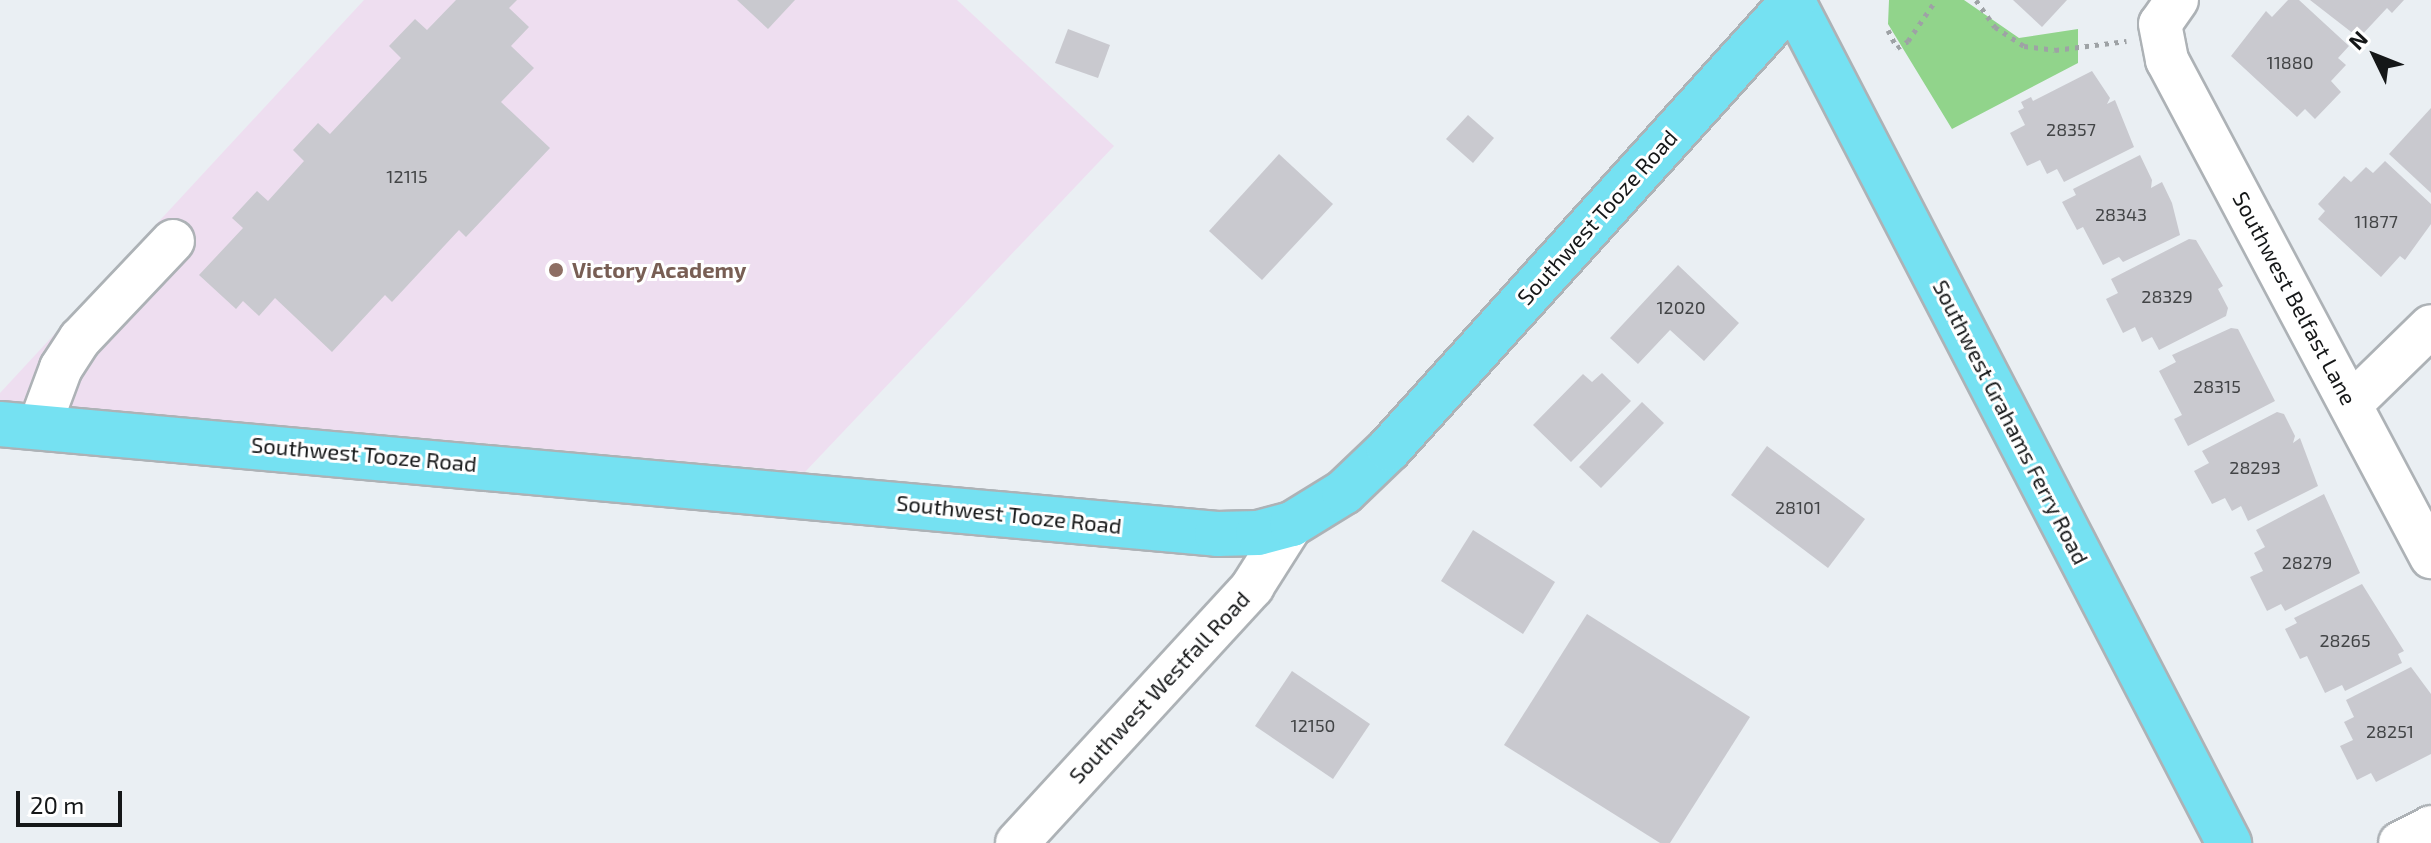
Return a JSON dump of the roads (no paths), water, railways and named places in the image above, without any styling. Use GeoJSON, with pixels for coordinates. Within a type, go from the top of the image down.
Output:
{"type":"FeatureCollection","features":[{"type":"Feature","properties":{"kind":"main road","name":"Southwest Tooze Road"},"geometry":{"type":"LineString","coordinates":[[20,426],[1217,534],[1258,533],[1292,524],[1344,492],[1389,449],[1793,0]]}},
{"type":"Feature","properties":{"kind":"main road","name":"Southwest Grahams Ferry Road"},"geometry":{"type":"LineString","coordinates":[[1793,0],[2229,843]]}},
{"type":"Feature","properties":{"kind":"street","name":"Southwest Belfast Lane"},"geometry":{"type":"LineString","coordinates":[[2177,0],[2160,24],[2159,39],[2431,557]]}},
{"type":"Feature","properties":{"kind":"street"},"geometry":{"type":"LineString","coordinates":[[20,426],[80,339],[173,241]]}},
{"type":"Feature","properties":{"kind":"street"},"geometry":{"type":"LineString","coordinates":[[2352,403],[2431,326]]}},
{"type":"Feature","properties":{"kind":"street","name":"Southwest Westfall Road"},"geometry":{"type":"LineString","coordinates":[[1017,843],[1252,587],[1292,524]]}},
{"type":"Feature","properties":{"kind":"street"},"geometry":{"type":"LineString","coordinates":[[2400,843],[2431,827]]}},
{"type":"Feature","properties":{"kind":"place","name":"Victory Academy"},"geometry":{"type":"Point","coordinates":[556,270]}}]}
